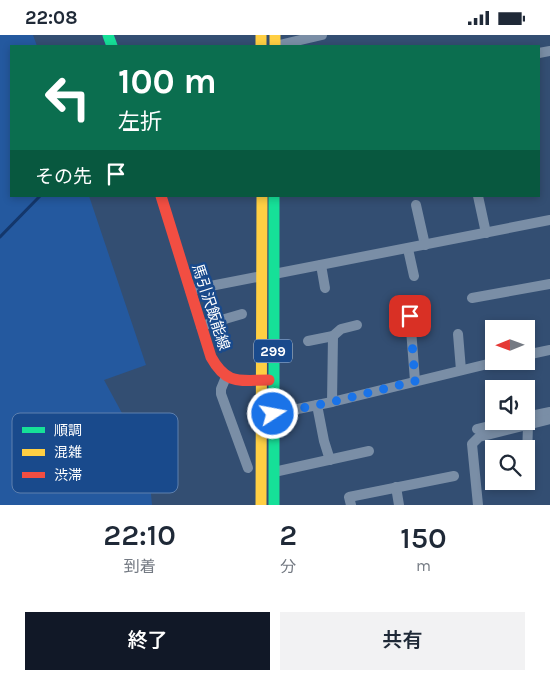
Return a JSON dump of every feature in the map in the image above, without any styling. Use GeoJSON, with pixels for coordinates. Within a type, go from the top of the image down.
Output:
{"type":"FeatureCollection","features":[{"type":"Feature","properties":{"kind":"main road","name":"馬引沢飯能線"},"geometry":{"type":"LineString","coordinates":[[161,197],[211,357],[226,377]]}},
{"type":"Feature","properties":{"kind":"main road","name":"299"},"geometry":{"type":"LineString","coordinates":[[261,505],[262,197]]}},
{"type":"Feature","properties":{"kind":"main road","name":"299"},"geometry":{"type":"LineString","coordinates":[[274,197],[274,505]]}},
{"type":"Feature","properties":{"kind":"main road"},"geometry":{"type":"LineString","coordinates":[[226,377],[234,380],[273,380]]}},
{"type":"Feature","properties":{"kind":"street"},"geometry":{"type":"LineString","coordinates":[[279,45],[322,35]]}},
{"type":"Feature","properties":{"kind":"street"},"geometry":{"type":"LineString","coordinates":[[478,197],[486,233]]}},
{"type":"Feature","properties":{"kind":"street"},"geometry":{"type":"LineString","coordinates":[[416,205],[425,245]]}},
{"type":"Feature","properties":{"kind":"street"},"geometry":{"type":"LineString","coordinates":[[274,274],[550,221]]}},
{"type":"Feature","properties":{"kind":"street"},"geometry":{"type":"LineString","coordinates":[[408,249],[414,276]]}},
{"type":"Feature","properties":{"kind":"street"},"geometry":{"type":"LineString","coordinates":[[321,265],[325,288]]}},
{"type":"Feature","properties":{"kind":"street"},"geometry":{"type":"LineString","coordinates":[[190,290],[262,276]]}},
{"type":"Feature","properties":{"kind":"street"},"geometry":{"type":"LineString","coordinates":[[472,298],[550,284]]}},
{"type":"Feature","properties":{"kind":"street"},"geometry":{"type":"LineString","coordinates":[[201,326],[242,314]]}},
{"type":"Feature","properties":{"kind":"street"},"geometry":{"type":"LineString","coordinates":[[410,316],[415,381]]}},
{"type":"Feature","properties":{"kind":"street"},"geometry":{"type":"LineString","coordinates":[[308,341],[333,336],[341,329],[357,325]]}},
{"type":"Feature","properties":{"kind":"street"},"geometry":{"type":"LineString","coordinates":[[458,334],[461,370]]}},
{"type":"Feature","properties":{"kind":"street"},"geometry":{"type":"LineString","coordinates":[[332,402],[333,336]]}},
{"type":"Feature","properties":{"kind":"street"},"geometry":{"type":"LineString","coordinates":[[535,353],[550,350]]}},
{"type":"Feature","properties":{"kind":"street"},"geometry":{"type":"LineString","coordinates":[[273,414],[332,402],[485,364]]}},
{"type":"Feature","properties":{"kind":"street"},"geometry":{"type":"LineString","coordinates":[[226,377],[221,394],[248,468]]}},
{"type":"Feature","properties":{"kind":"street"},"geometry":{"type":"LineString","coordinates":[[317,405],[324,441],[330,459]]}},
{"type":"Feature","properties":{"kind":"street"},"geometry":{"type":"LineString","coordinates":[[535,418],[550,412]]}},
{"type":"Feature","properties":{"kind":"street"},"geometry":{"type":"LineString","coordinates":[[535,420],[550,419]]}},
{"type":"Feature","properties":{"kind":"street"},"geometry":{"type":"LineString","coordinates":[[477,429],[485,427]]}},
{"type":"Feature","properties":{"kind":"street"},"geometry":{"type":"LineString","coordinates":[[478,505],[472,444],[479,437],[500,430]]}},
{"type":"Feature","properties":{"kind":"street"},"geometry":{"type":"LineString","coordinates":[[274,472],[368,451]]}},
{"type":"Feature","properties":{"kind":"street"},"geometry":{"type":"LineString","coordinates":[[351,505],[349,497],[454,476]]}},
{"type":"Feature","properties":{"kind":"street"},"geometry":{"type":"LineString","coordinates":[[396,487],[399,505]]}},
{"type":"Feature","properties":{"kind":"shaded area"},"geometry":{"type":"Polygon","coordinates":[[[0,35],[33,35],[37,45],[10,45],[10,197],[89,197],[146,365],[104,380],[122,413],[12,413],[12,493],[151,493],[152,505],[0,505],[0,35]]]}},
{"type":"Feature","properties":{"kind":"waterway"},"geometry":{"type":"LineString","coordinates":[[0,237],[39,197]]}},
{"type":"Feature","properties":{"kind":"traffic: fast"},"geometry":{"type":"LineString","coordinates":[[108,35],[112,45]]}},
{"type":"Feature","properties":{"kind":"traffic: fast"},"geometry":{"type":"LineString","coordinates":[[274,197],[274,505]]}},
{"type":"Feature","properties":{"kind":"traffic: slow"},"geometry":{"type":"LineString","coordinates":[[261,35],[261,45]]}},
{"type":"Feature","properties":{"kind":"traffic: slow"},"geometry":{"type":"LineString","coordinates":[[275,35],[275,45]]}},
{"type":"Feature","properties":{"kind":"traffic: slow"},"geometry":{"type":"LineString","coordinates":[[261,505],[262,197]]}},
{"type":"Feature","properties":{"kind":"traffic: jam"},"geometry":{"type":"LineString","coordinates":[[161,197],[211,357],[223,373],[229,377],[242,380],[269,380]]}},
{"type":"Feature","properties":{"kind":"route"},"geometry":{"type":"LineString","coordinates":[[273,414],[332,402],[415,381],[410,316]]}}]}
